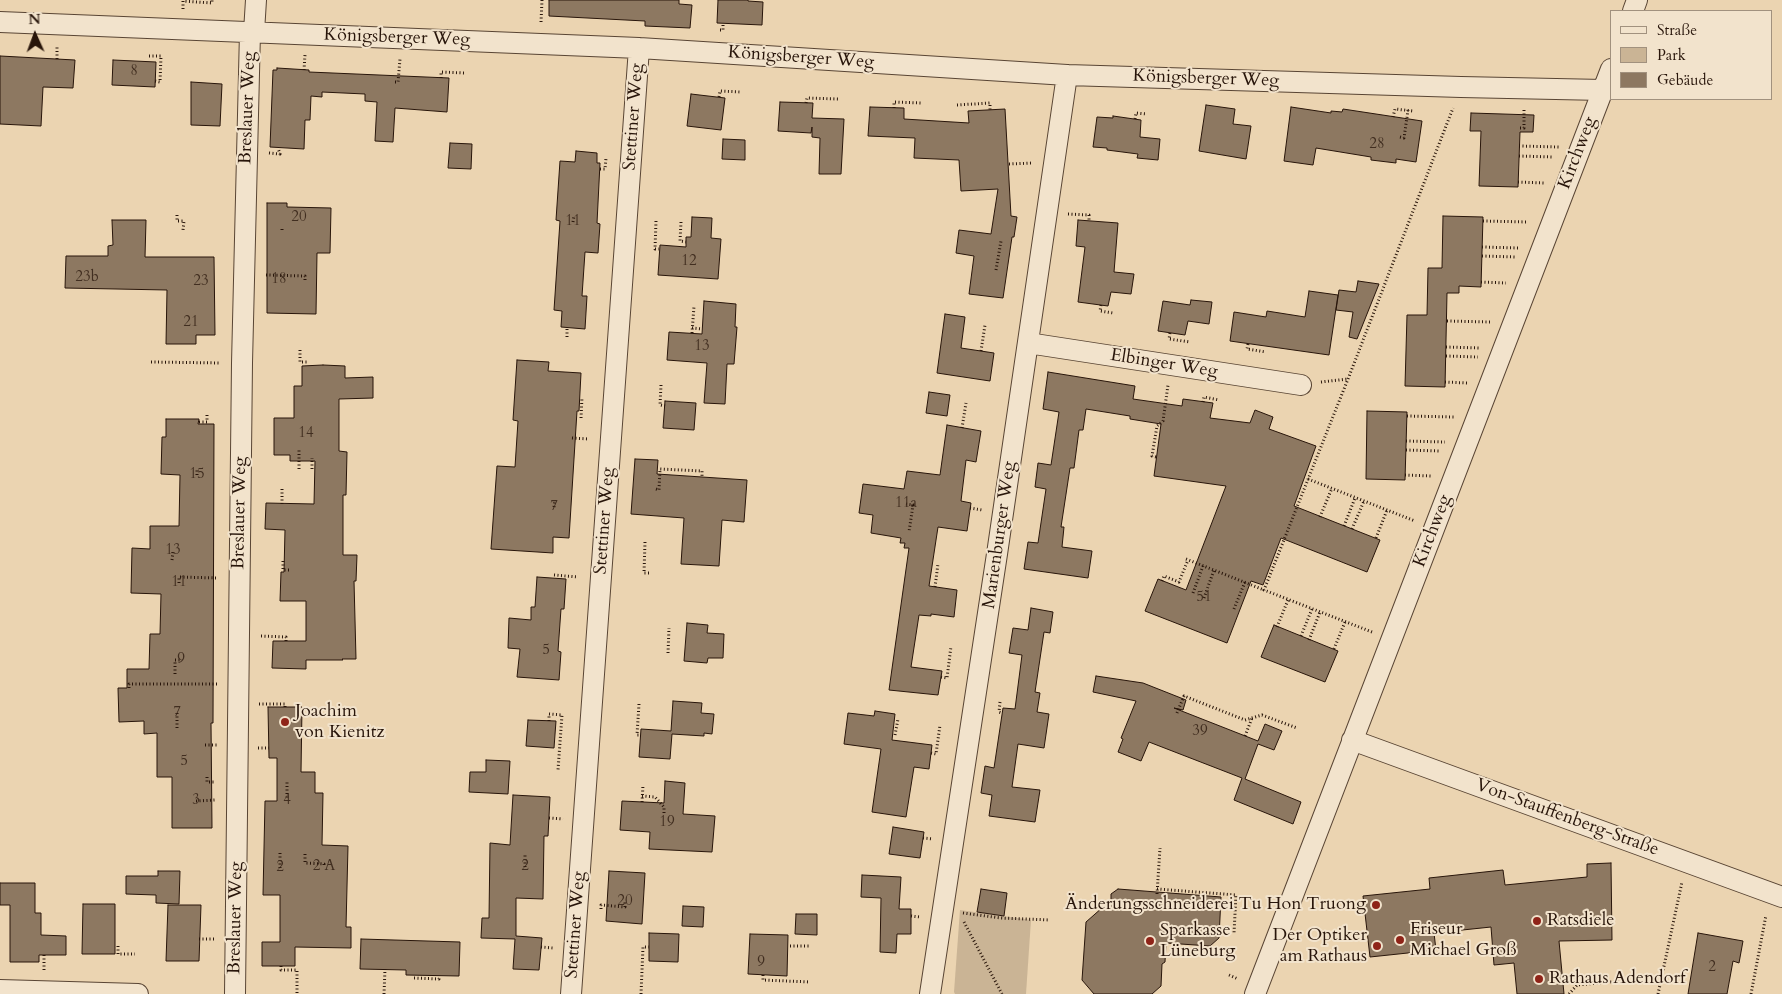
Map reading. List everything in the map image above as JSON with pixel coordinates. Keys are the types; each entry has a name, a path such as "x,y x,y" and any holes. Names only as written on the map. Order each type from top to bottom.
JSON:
{"street":[{"name":"Breslauer Weg","path":"235,994 242,364 252,32 256,0"},
{"name":"Königsberger Weg","path":"0,22 639,48 1067,75 1603,90"},
{"name":"Stettiner Weg","path":"571,994 639,48"},
{"name":"Kirchweg","path":"1255,994 1610,72"},
{"name":"Marienburger Weg","path":"930,994 1067,75"},
{"name":"Elbinger Weg","path":"1028,343 1301,385"},
{"name":"Von-Stauffenberg-Straße","path":"1352,740 1776,894"},
{"path":"0,990 138,994"}],"path":[{"path":"188,2 212,3 212,0"},
{"path":"149,56 161,56 160,82 155,82"},
{"path":"441,78 441,72 465,74"},
{"path":"1264,590 1461,87"},
{"path":"719,97 720,91 741,92"},
{"path":"806,103 806,98 838,99"},
{"path":"894,108 894,102 922,103"},
{"path":"956,105 990,103 990,110"},
{"path":"1393,117 1394,109 1414,112"},
{"path":"1400,137 1404,138 1408,110"},
{"path":"1135,119 1136,113 1147,114"},
{"path":"1519,146 1579,153"},
{"path":"1519,156 1579,153"},
{"path":"600,169 605,169 606,158"},
{"path":"177,215 177,221 184,221 183,230"},
{"path":"573,222 574,216"},
{"path":"656,221 655,249 659,249"},
{"path":"1483,221 1551,223"},
{"path":"681,222 680,241 686,242"},
{"path":"996,270 1000,241"},
{"path":"1482,247 1540,254"},
{"path":"1482,256 1540,254"},
{"path":"244,274 305,276 305,281"},
{"path":"279,275 279,280"},
{"path":"1101,305 1100,311 1113,313"},
{"path":"692,333 694,306"},
{"path":"1447,321 1513,322"},
{"path":"981,351 985,325"},
{"path":"567,328 567,337"},
{"path":"692,328 702,329"},
{"path":"1170,333 1170,339 1190,342"},
{"path":"1248,344 1247,349 1266,352"},
{"path":"1446,347 1501,353"},
{"path":"300,350 300,362 307,362"},
{"path":"1446,356 1501,353"},
{"path":"151,362 242,364"},
{"path":"1156,457 1152,456 1157,426 1163,422 1171,365"},
{"path":"661,385 660,406 665,406"},
{"path":"581,418 582,397"},
{"path":"1203,402 1204,397 1219,400"},
{"path":"962,428 966,403"},
{"path":"198,422 206,422 206,414"},
{"path":"1407,416 1476,418"},
{"path":"1406,441 1465,447"},
{"path":"1406,450 1465,447"},
{"path":"299,450 299,469"},
{"path":"312,458 312,469"},
{"path":"197,468 197,475"},
{"path":"656,489 659,490 660,468 702,471 702,477"},
{"path":"1308,479 1434,528"},
{"path":"282,487 282,504"},
{"path":"1320,517 1332,488"},
{"path":"1344,526 1355,498"},
{"path":"554,507 555,500"},
{"path":"1352,529 1364,501"},
{"path":"906,504 913,505 909,532"},
{"path":"1376,538 1387,510"},
{"path":"645,542 644,573 650,573"},
{"path":"172,551 172,560"},
{"path":"1162,581 1164,576 1179,582 1187,560 1391,640"},
{"path":"283,561 283,570 290,570"},
{"path":"935,587 938,564"},
{"path":"1193,593 1203,566"},
{"path":"1204,598 1214,570"},
{"path":"179,583 179,577 239,578"},
{"path":"1234,609 1245,582"},
{"path":"1277,627 1288,599"},
{"path":"1301,636 1312,609"},
{"path":"1309,640 1320,612"},
{"path":"1334,649 1345,622"},
{"path":"668,653 669,628"},
{"path":"239,636 286,637 286,641"},
{"path":"941,677 946,678 951,646"},
{"path":"175,674 175,660 181,660"},
{"path":"129,688 129,684 238,684"},
{"path":"1177,713 1184,696 1244,720 1262,715 1297,728"},
{"path":"1000,702 999,712 1002,712"},
{"path":"238,704 285,704 285,707"},
{"path":"639,704 637,734 640,735"},
{"path":"177,713 177,728"},
{"path":"549,721 549,714 562,715 558,770"},
{"path":"1245,736 1252,718"},
{"path":"895,735 898,719"},
{"path":"931,753 936,754 940,725"},
{"path":"287,780 287,801"},
{"path":"642,802 643,785"},
{"path":"642,796 655,797 664,807 664,813"},
{"path":"1157,894 1160,848"},
{"path":"280,853 280,868"},
{"path":"305,854 305,863 324,864 324,867"},
{"path":"525,854 525,867"},
{"path":"1658,994 1677,900 1687,862"},
{"path":"1157,890 1236,895 1234,933"},
{"path":"1751,994 1776,894"},
{"path":"601,914 601,905 625,907 625,902"},
{"path":"1002,994 959,912 1001,918 1050,920"},
{"path":"118,946 118,954 135,954"},
{"path":"790,946 811,946"},
{"path":"641,994 643,947 649,947"},
{"path":"281,966 281,970 297,970 296,994"},
{"path":"384,994 385,969"},
{"path":"763,975 763,980 810,982"},
{"path":"414,978 439,979 439,976"},
{"path":"1569,994 1577,985 1621,981"}],"green space":[{"path":"960,910 1031,920 1026,994 955,994"}],"building":[{"path":"549,0 679,0 679,4 692,5 690,28 645,26 645,21 549,16"},
{"path":"718,0 763,2 762,25 717,23"},
{"path":"0,56 75,60 73,88 43,87 41,126 0,124"},
{"path":"113,60 156,62 155,87 112,85"},
{"path":"277,68 309,70 309,72 449,78 447,112 395,108 393,142 375,141 377,102 365,101 365,94 322,92 322,97 311,96 310,120 305,120 304,149 270,147 273,70 277,70"},
{"path":"191,82 222,84 220,126 191,125"},
{"path":"691,94 725,98 721,130 687,126"},
{"path":"780,102 813,103 812,118 844,119 841,174 819,174 820,138 812,137 812,127 811,133 778,131"},
{"path":"1206,105 1235,109 1233,124 1251,126 1246,159 1199,151"},
{"path":"870,107 904,108 904,119 969,123 968,111 1005,109 1011,216 1017,217 1014,237 1012,237 1003,298 969,294 974,256 956,253 959,230 991,234 998,189 961,191 959,160 914,158 915,138 868,136"},
{"path":"1291,107 1331,113 1331,111 1342,112 1343,109 1422,121 1416,162 1396,159 1396,163 1371,160 1371,157 1316,148 1313,165 1284,161"},
{"path":"1471,113 1534,115 1533,132 1520,132 1518,187 1479,186 1481,131 1470,131"},
{"path":"1113,116 1141,120 1140,137 1160,139 1158,160 1137,158 1138,154 1093,147 1097,117 1113,118"},
{"path":"723,139 745,140 745,160 722,159"},
{"path":"450,143 472,144 471,169 448,168"},
{"path":"576,151 597,153 597,163 600,163 597,223 600,224 598,253 585,252 582,296 587,296 585,329 561,327 562,311 554,310 560,221 556,220 560,161 575,162"},
{"path":"267,203 287,203 287,207 331,208 330,253 317,253 316,314 267,313"},
{"path":"1443,216 1483,217 1481,287 1459,286 1459,293 1447,293 1445,387 1405,386 1407,315 1427,315 1428,268 1442,268"},
{"path":"692,217 712,218 711,238 721,239 718,279 658,275 660,245 686,247 686,237 691,237"},
{"path":"112,220 146,220 145,257 214,257 215,335 196,335 196,344 166,344 167,290 65,288 66,256 108,256 108,246 113,245"},
{"path":"1078,220 1118,223 1114,272 1134,274 1131,294 1111,292 1108,306 1078,302 1085,247 1076,246"},
{"path":"1358,281 1379,284 1357,339 1349,337 1353,312 1336,310 1339,290 1356,292"},
{"path":"1309,291 1338,295 1329,355 1230,341 1234,312 1266,317 1267,311 1305,317"},
{"path":"1191,300 1212,302 1209,324 1188,321 1185,335 1158,331 1163,301 1190,305"},
{"path":"704,301 736,304 735,327 737,327 734,364 727,364 725,404 704,403 707,363 667,360 669,332 702,334"},
{"path":"945,314 965,317 961,348 994,353 990,381 937,373"},
{"path":"517,360 549,362 548,371 581,373 569,538 553,537 553,553 491,549 497,466 515,467 518,421 513,420"},
{"path":"302,366 345,366 345,378 373,377 373,398 339,399 339,451 347,452 346,495 343,495 343,555 357,555 356,581 354,581 356,659 306,660 306,669 272,668 273,641 306,641 306,601 280,601 281,572 284,572 285,530 265,529 266,503 314,504 315,461 290,461 290,455 274,455 274,418 294,418 294,386 302,386"},
{"path":"1048,372 1135,386 1133,399 1182,406 1183,399 1213,403 1210,418 1250,423 1255,410 1273,417 1269,429 1316,446 1294,506 1380,540 1367,572 1281,538 1263,585 1251,581 1227,643 1145,611 1158,579 1186,590 1226,486 1154,476 1161,424 1130,419 1130,416 1086,409 1083,430 1079,430 1074,468 1070,468 1061,527 1064,527 1062,547 1092,551 1088,578 1024,569 1028,542 1038,543 1046,489 1035,487 1038,463 1051,465 1059,412 1043,409"},
{"path":"929,392 950,395 947,416 926,413"},
{"path":"665,401 696,403 694,430 663,428"},
{"path":"1367,411 1407,412 1405,480 1366,479"},
{"path":"166,419 199,419 198,424 214,424 213,723 211,723 212,828 172,828 172,777 157,777 157,733 144,734 144,721 119,722 118,688 127,688 127,669 149,669 150,634 160,634 161,594 131,593 132,548 150,549 150,526 179,526 180,475 161,474 162,437 166,437"},
{"path":"947,425 981,431 976,462 966,460 961,501 971,503 967,531 938,527 929,586 957,590 954,617 931,614 931,616 919,615 911,667 942,671 938,695 889,690 909,548 904,548 905,543 900,543 901,538 871,533 873,515 859,513 863,484 904,489 907,471 940,475"},
{"path":"635,459 658,460 657,474 747,480 744,522 722,520 719,566 681,564 684,518 631,514"},
{"path":"537,577 566,579 564,609 561,609 558,651 561,652 559,680 517,677 520,649 508,648 509,618 531,620 531,607 535,607"},
{"path":"1031,608 1053,612 1050,633 1044,632 1035,692 1040,693 1037,712 1049,714 1044,748 1018,744 1012,787 1040,790 1035,822 989,816 992,795 981,793 985,766 994,768 1003,708 1015,709 1022,655 1009,653 1013,628 1028,630"},
{"path":"687,623 708,625 707,633 724,634 723,658 708,658 707,663 684,661"},
{"path":"1274,625 1338,651 1325,682 1261,657"},
{"path":"1096,676 1143,683 1186,700 1183,710 1174,708 1258,741 1265,724 1282,731 1274,750 1258,744 1245,779 1301,802 1293,824 1234,800 1242,778 1149,742 1141,761 1118,752 1123,739 1121,738 1136,701 1093,692"},
{"path":"673,701 702,703 701,713 714,714 712,734 704,733 704,736 672,734 670,759 639,757 641,729 671,731"},
{"path":"268,707 302,707 301,772 315,772 315,793 323,793 322,845 348,846 346,927 351,927 351,948 295,947 295,966 262,966 262,942 280,942 280,895 263,895 265,801 277,801 277,758 269,758"},
{"path":"875,711 895,714 892,740 932,745 929,769 914,767 906,817 872,812 881,749 844,744 848,713 874,716"},
{"path":"528,720 556,721 554,748 526,746"},
{"path":"486,760 510,761 508,794 469,792 470,772 486,772"},
{"path":"665,781 685,783 683,814 715,816 712,852 649,849 650,832 620,830 622,801 664,803"},
{"path":"513,795 550,797 548,836 544,836 543,899 516,898 516,936 542,938 539,970 513,969 515,939 481,938 482,918 489,918 490,843 510,845"},
{"path":"893,827 924,832 920,858 889,854"},
{"path":"1611,863 1612,940 1559,941 1564,994 1517,994 1514,963 1494,965 1491,927 1434,933 1436,950 1370,957 1363,896 1430,889 1429,878 1503,870 1505,885 1587,877 1587,864"},
{"path":"158,871 180,871 179,904 156,903 156,895 126,894 126,876 158,876"},
{"path":"609,871 645,873 642,924 606,921"},
{"path":"862,875 901,877 899,909 911,909 911,934 897,934 896,953 880,952 881,898 861,897"},
{"path":"0,883 35,883 35,913 41,913 41,935 66,936 66,955 39,955 39,962 10,962 10,905 0,905"},
{"path":"981,889 1007,893 1004,916 977,912"},
{"name":"Sparkasse Lüneburg","path":"1118,889 1221,897 1219,938 1210,946 1166,943 1165,962 1162,964 1161,986 1152,994 1094,994 1082,980 1086,922 1111,900 1111,894"},
{"path":"83,904 115,904 115,954 82,954"},
{"path":"168,905 201,905 199,961 166,961"},
{"path":"683,906 704,907 703,927 682,926"},
{"path":"796,914 817,914 817,935 795,934"},
{"path":"649,933 679,934 678,962 649,961"},
{"path":"1698,933 1743,941 1739,963 1733,961 1727,994 1688,994"},
{"path":"750,934 788,935 787,976 748,974"},
{"path":"361,939 460,942 459,976 406,975 406,970 360,969"}],"place":[{"name":"Joachim von Kienitz","path":"285,722"},
{"name":"Änderungsschneiderei Tu Hon Truong","path":"1376,905"},
{"name":"Ratsdiele","path":"1537,921"},
{"name":"Friseur Michael Groß","path":"1400,940"},
{"name":"Sparkasse Lüneburg","path":"1150,941"},
{"name":"Der Optiker am Rathaus","path":"1377,946"},
{"name":"Rathaus Adendorf","path":"1539,979"}]}
